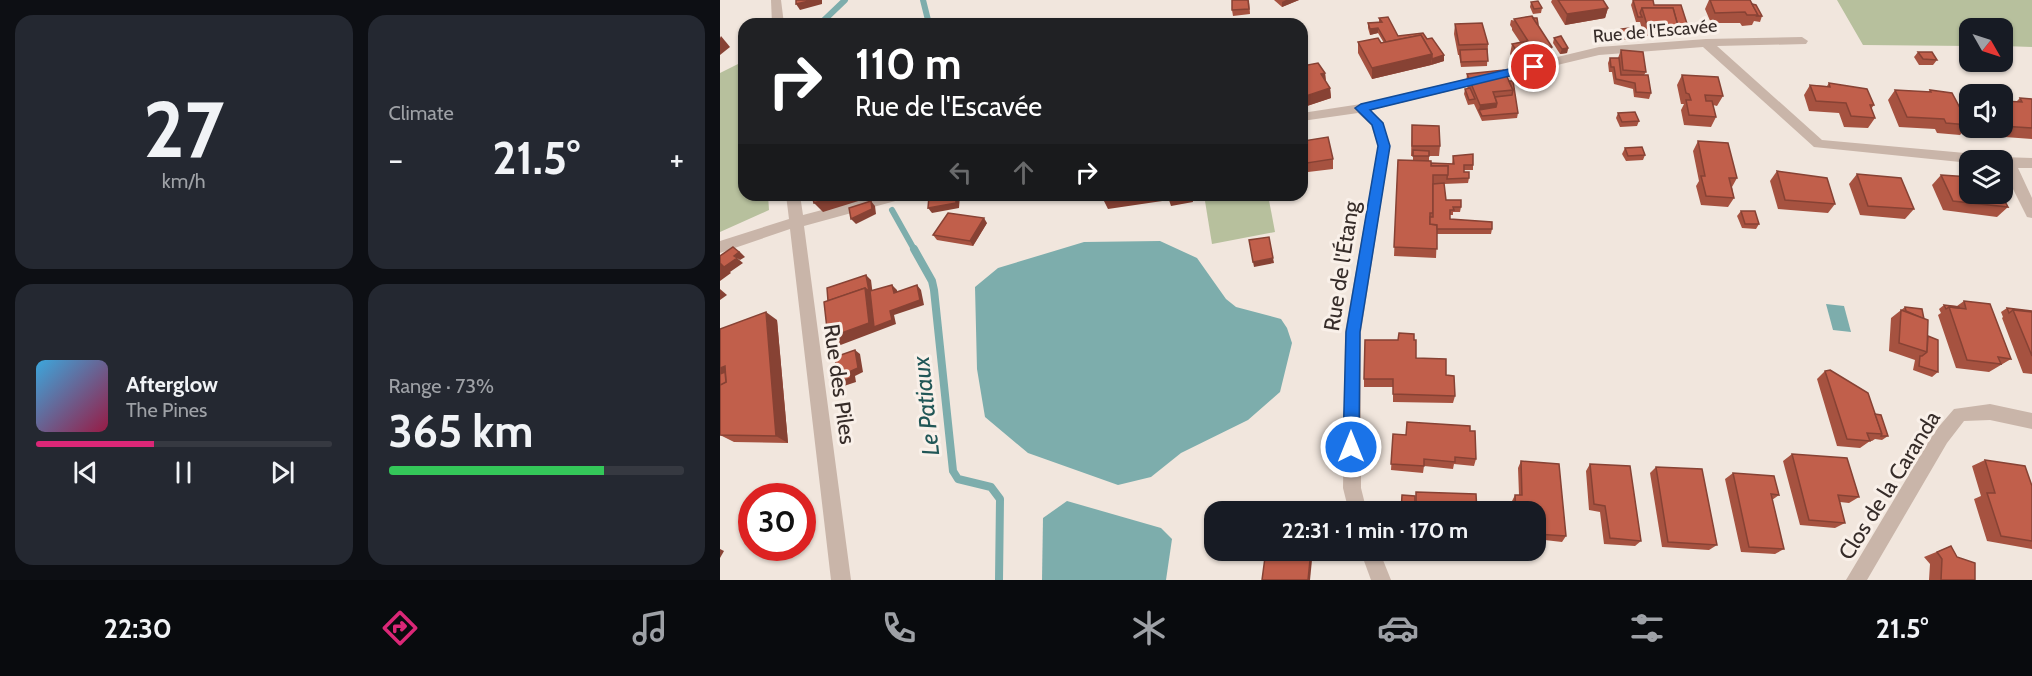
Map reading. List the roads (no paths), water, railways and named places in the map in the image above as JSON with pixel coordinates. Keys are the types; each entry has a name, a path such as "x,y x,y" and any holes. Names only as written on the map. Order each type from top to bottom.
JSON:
{"street":[{"path":"776,0 778,18"},
{"name":"Rue de l'Escavée","path":"1308,116 1361,108 1599,51 1802,41"},
{"path":"1706,44 1819,144 1959,157"},
{"name":"Rue de l'Étang","path":"1356,501 1352,478 1353,332 1384,146 1377,123 1361,108"},
{"path":"2013,162 2032,163"},
{"path":"2013,176 2032,213"},
{"name":"Rue des Piles","path":"793,201 830,474 841,580"},
{"path":"720,247 779,227 877,201"},
{"name":"Clos de la Caranda","path":"1857,580 1941,437 1960,414 1990,412 2032,421"},
{"path":"1373,561 1381,580"}],"water":[{"path":"1160,241 1197,258 1226,299 1236,307 1281,319 1292,343 1280,392 1248,420 1181,453 1151,477 1118,485 1028,453 985,417 977,369 975,287 998,268 1084,242"},
{"path":"1826,304 1844,306 1851,332 1833,330"},
{"path":"1067,501 1161,528 1172,539 1166,580 1042,580 1043,518"}],"waterway":[{"path":"826,18 845,0"},
{"name":"Le Patiaux","path":"923,0 928,18"},
{"name":"Le Patiaux","path":"892,210 915,251"},
{"name":"Le Patiaux","path":"914,249 932,281 934,290 953,471 958,479 991,487 1000,499 999,580"}]}
